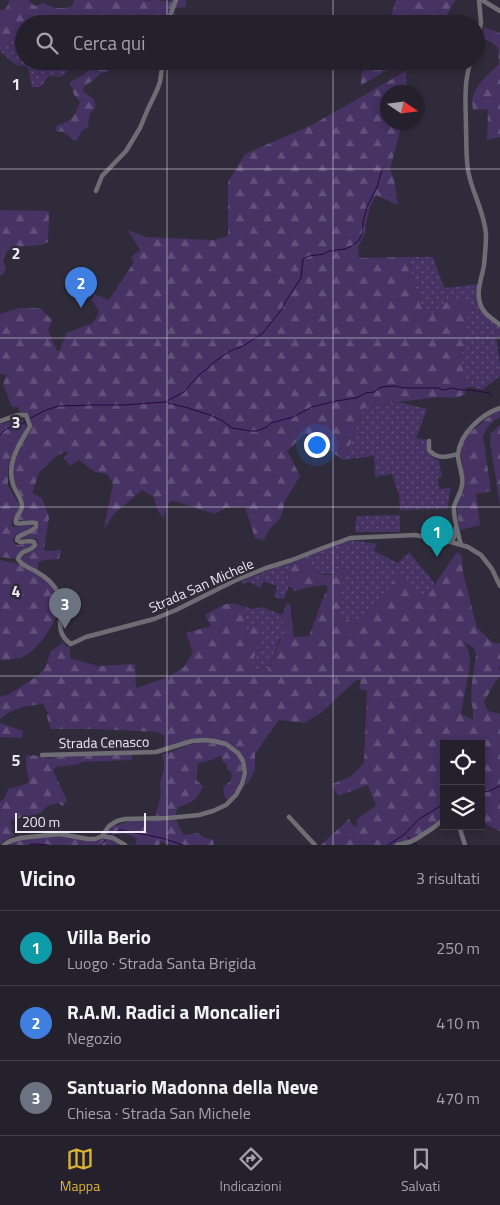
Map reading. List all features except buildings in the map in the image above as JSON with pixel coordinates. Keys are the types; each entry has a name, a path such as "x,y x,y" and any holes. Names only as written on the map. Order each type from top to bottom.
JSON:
{"street":[{"path":"170,15 176,0"},
{"path":"481,0 500,12"},
{"path":"481,0 481,15"},
{"path":"96,191 102,176 126,152 140,128 160,82 162,70"},
{"path":"468,70 465,106 466,164 484,220 486,235 485,260 479,289 479,299 480,306 500,326"},
{"path":"461,545 454,512 456,501 461,492 463,478 458,454 460,443 466,433 484,417 500,408"},
{"name":"Strada San Michele","path":"0,421 26,415 30,424 11,463 10,471 22,507 20,513 16,516 16,523 36,523 36,527 32,531 22,534 17,540 20,542 34,542 35,546 22,552 18,559 23,566 37,572 56,587 61,601 60,625 63,636 69,643 154,619 185,606 234,581 350,538 415,535 451,542"},
{"path":"429,441 429,450 434,456 442,457 458,454"},
{"path":"456,522 454,538 451,542 468,547 481,555 492,569 500,586"},
{"name":"Strada Cenasco","path":"42,754 156,752 192,741 204,740 226,744 238,753 243,761 245,773 242,784 226,806 213,812 186,816 125,819 109,826 102,836"},
{"path":"289,817 315,845"},
{"path":"397,845 416,839 440,822"},
{"path":"459,830 465,845"},
{"path":"4,845 20,838 60,834 88,839 102,836 113,838 125,845"}],"green space":[{"path":"9,0 28,0 35,6 43,3 55,8 65,8 72,6 74,0 155,0 169,2 171,0 186,0 186,7 175,8 176,15 15,15 15,38 4,40 6,47 0,51 0,10 7,7"},
{"path":"396,0 456,0 448,15 391,15"},
{"path":"485,27 500,33 500,137 487,140 488,109 473,110 472,102 478,86 499,64 498,48 485,39"},
{"path":"8,37 15,37 15,64 0,51 4,50 4,40"},
{"path":"29,70 69,70 62,77 48,76 41,87 32,87"},
{"path":"114,70 101,73 83,88 84,92 94,100 95,107 89,115 88,127 82,131 77,140 73,140 64,132 56,131 56,126 72,118 76,112 80,102 73,93 70,82 88,71"},
{"path":"363,70 388,70 361,85"},
{"path":"406,71 407,85 382,85"},
{"path":"380,86 380,130 400,130 390,169 394,178 398,205 376,195 370,207 364,235 358,247 359,258 408,257 421,307 431,315 451,298 469,301 466,335 461,358 466,387 465,394 457,398 440,397 364,408 343,460 306,433 287,451 300,476 285,501 281,517 269,530 264,540 255,538 245,507 225,508 215,514 170,501 163,518 157,509 154,497 142,490 115,513 104,529 113,484 107,474 95,472 79,460 70,466 64,458 68,453 67,451 56,456 39,473 32,493 42,498 49,517 44,550 61,550 59,559 38,562 38,570 25,564 21,557 35,549 38,544 37,539 20,538 39,526 36,521 17,520 24,507 12,471 13,463 29,430 26,418 20,416 18,407 12,407 3,384 7,375 0,374 0,314 19,308 40,308 52,320 48,330 57,351 61,349 66,333 93,323 99,312 92,300 94,294 109,300 134,262 131,257 140,250 128,231 146,237 214,240 228,236 228,182 245,154 312,125"},
{"path":"0,210 49,211 48,242 41,245 17,247 6,252 3,259 6,270 0,276"},
{"path":"408,257 433,257 443,285 446,288 478,284 477,300 480,310 500,328 500,337 496,337 500,376 482,390 466,387 461,358 466,335 451,298 431,315 421,307"},
{"path":"398,402 427,409 416,438 428,440 429,453 439,461 442,477 438,478 439,489 451,488 447,509 400,510 399,495 392,474 375,477 374,456 343,460 364,408"},
{"path":"500,410 500,417 490,425 483,436 491,491 476,494 480,525 460,530 457,509 464,488 461,453 463,441 470,432"},
{"path":"19,419 24,422 26,429 10,459 8,471 8,486 20,506 12,520 12,527 32,525 33,527 12,539 17,545 32,543 33,545 20,552 16,559 0,557 0,424"},
{"path":"500,425 500,505 490,442 491,433"},
{"path":"400,515 400,532 355,532 356,519 359,516"},
{"path":"352,540 377,544 374,551 398,563 409,552 435,584 423,596 399,575 359,625 340,616 340,593 345,573 320,573 309,568 300,559 320,550"},
{"path":"457,552 462,556 463,572 477,628 491,641 497,644 500,643 500,677 495,682 484,702 488,711 500,714 500,831 485,824 485,740 440,740 440,820 418,837 394,845 321,845 349,819 354,827 358,824 356,820 376,806 368,785 338,796 332,784 350,777 364,763 367,691 359,689 361,680 356,680 321,713 304,723 279,720 255,754 255,770 244,787 248,773 244,760 227,743 203,738 164,749 164,735 157,732 51,729 47,717 48,713 43,704 14,710 0,720 0,696 8,695 39,675 45,668 51,651 64,642 66,647 70,645 70,658 98,666 135,664 136,688 168,677 184,667 193,652 186,633 211,626 205,615 218,607 232,603 242,606 245,625 249,632 256,624 262,626 261,637 251,667 267,673 281,638 285,637 282,615 287,603 291,606 294,637 309,636 328,590 326,585 295,591 289,586 288,576 291,568 294,566 292,563 300,559 311,569 325,575 334,575 342,571 345,573 340,593 340,616 359,625 399,574 423,595 435,584","holes":["464,642 474,648 476,655 471,700 473,720 461,714 470,664 469,652"]},
{"path":"0,560 19,564 46,580 53,587 59,602 54,621 41,641 25,656 11,660 0,660"},
{"path":"292,563 294,566 288,576 289,586 284,599 274,597 277,586 263,581 260,588 250,582 243,584 242,581 268,570"},
{"path":"242,606 253,609 262,607 282,615 285,638 280,638 267,673 251,667 261,637 249,632 245,625"},
{"path":"0,723 23,731 22,738 0,737"},
{"path":"204,741 218,743 228,748 241,761 241,780 236,791 228,802 224,795 223,787 230,781 232,775 221,756 210,761 198,763 197,781 203,786 199,795 190,802 178,807 175,816 155,817 161,795 160,783 164,768 162,754"},
{"path":"133,754 131,760 81,762 79,764 56,767 53,771 67,800 63,806 57,803 46,807 41,813 11,820 12,832 15,835 0,845 0,802 5,798 8,789 29,782 26,755 52,759 53,756"},
{"path":"176,819 184,835 198,833 205,838 213,840 214,845 170,845 161,841 159,845 135,845 137,839 129,835 116,834 113,835 111,840 121,845 6,845 29,838 41,837 102,838 112,827 130,821"}],"waterway":[{"path":"165,402 184,392 197,377 217,360 262,334 282,309 301,278 303,259 329,251 345,249 359,240 363,232 363,222 367,207 384,168"},
{"path":"185,407 210,415 232,428 257,431 271,423 293,417 312,407 356,398 366,393 374,392 381,387 437,388 445,390 451,388 489,393 492,396"},
{"path":"29,419 59,406 165,402 184,407"},
{"path":"0,435 6,429 26,422"},
{"path":"485,792 500,786"},
{"path":"388,845 405,834 419,819 440,806"},
{"path":"109,835 121,830 162,838 183,845"},
{"path":"100,845 106,840"},
{"path":"29,845 49,845"}],"place":[{"name":"R.A.M. Radici a Moncalieri","path":"81,308"},
{"name":"Villa Berio","path":"437,557"},
{"name":"Santuario Madonna della Neve","path":"65,629"}]}
